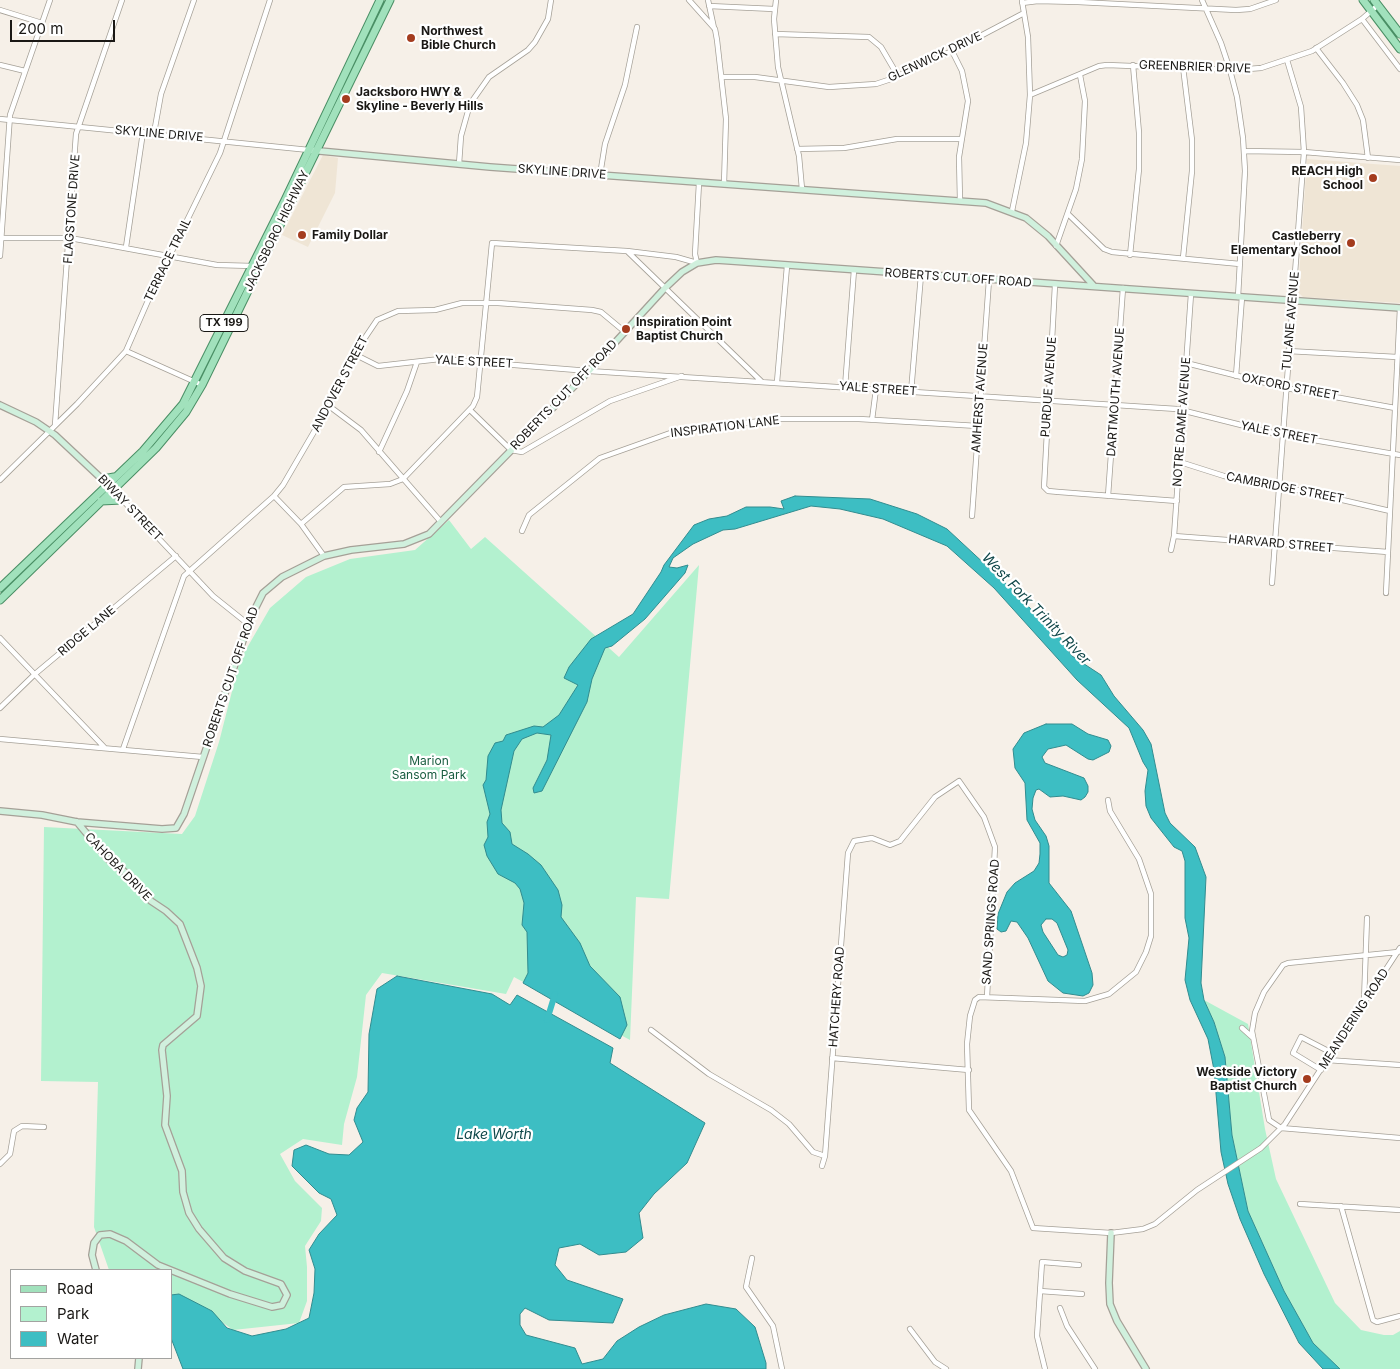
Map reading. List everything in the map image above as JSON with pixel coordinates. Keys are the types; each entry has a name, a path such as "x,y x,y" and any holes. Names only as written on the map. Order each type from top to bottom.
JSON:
{"main road":[{"name":"JACKSBORO HIGHWAY","path":"119,478 173,418 192,380 260,266 313,150 352,58 380,0"},
{"name":"JACKSBORO HIGHWAY","path":"0,600 108,484 119,478 156,448 179,422 202,385 252,266 360,63 390,0"},
{"path":"1363,0 1399,47"},
{"path":"1376,3 1400,34"},
{"path":"352,58 360,63"},
{"path":"100,501 122,500 119,492 119,478 108,484"},
{"name":"JACKSBORO HIGHWAY","path":"0,588 100,501 108,484"}],"street":[{"path":"0,256 9,120 50,0"},
{"name":"FLAGSTONE DRIVE","path":"55,426 78,126 122,0"},
{"path":"154,133 161,94 194,0"},
{"name":"TERRACE TRAIL","path":"0,480 55,426 126,351 225,140 270,0"},
{"path":"459,164 464,121 474,97 489,77 528,50 543,30 551,0"},
{"path":"689,0 715,29"},
{"path":"708,0 715,29 726,120 724,184"},
{"path":"776,0 774,9 775,34 781,80 797,149 802,189"},
{"path":"1202,0 1230,70 1237,97 1244,151 1236,376"},
{"path":"1012,211 1026,144 1030,95 1028,37 1022,2 1141,2 1207,9 1250,9 1276,0"},
{"name":"GREENBRIER DRIVE","path":"1030,95 1099,66 1133,65 1230,70 1260,68 1287,60 1316,48 1372,12 1376,3"},
{"path":"709,6 774,9"},
{"path":"0,10 42,23"},
{"name":"GLENWICK DRIVE","path":"722,77 756,77 828,87 876,84 952,51 1024,13"},
{"path":"1362,19 1400,70"},
{"path":"600,175 605,144 625,85 637,27"},
{"path":"775,34 870,37 881,47 898,76"},
{"path":"1316,48 1343,82 1358,105 1363,120 1368,158"},
{"path":"952,51 962,71 968,101 960,157 960,201"},
{"name":"TULANE AVENUE","path":"1272,584 1304,152 1301,107 1287,60"},
{"path":"0,64 25,71"},
{"path":"1130,254 1138,169 1139,133 1133,65"},
{"path":"1182,67 1192,140 1192,171 1183,258"},
{"path":"1056,246 1068,214 1082,159 1085,101 1080,75"},
{"name":"SKYLINE DRIVE","path":"0,119 459,164 996,205 1012,211 1039,228 1094,286"},
{"path":"126,247 143,132"},
{"path":"797,149 844,148 897,139 962,139"},
{"path":"1244,151 1304,152 1400,160"},
{"path":"301,524 344,487 390,484 403,479 469,411 477,397 492,243 627,251 676,257 697,263 695,254 699,182"},
{"path":"1068,214 1104,249 1130,254 1240,264"},
{"path":"1,238 70,238 218,265 260,266"},
{"path":"627,251 761,381"},
{"name":"ROBERTS CUT OFF ROAD","path":"0,811 42,815 77,822 162,829 176,828 184,814 248,624 260,596 269,586 282,576 324,556 350,550 410,542 429,534 589,371 665,288 682,272 697,263 716,260 1400,308"},
{"path":"777,382 787,266"},
{"path":"845,387 854,270"},
{"path":"911,392 922,275"},
{"name":"AMHERST AVENUE","path":"972,516 989,280"},
{"name":"PURDUE AVENUE","path":"1056,285 1043,484 1046,489 1108,496"},
{"name":"DARTMOUTH AVENUE","path":"1108,496 1123,288"},
{"name":"NOTRE DAME AVENUE","path":"1171,550 1177,501 1191,294"},
{"name":"ANDOVER STREET","path":"189,570 274,496 294,468 329,406 354,354 372,324 390,313 407,310 435,310 462,303 486,302 592,310 601,312 625,332"},
{"path":"1386,593 1400,308"},
{"path":"126,351 202,385"},
{"path":"1288,351 1397,357"},
{"name":"YALE STREET","path":"354,354 378,366 440,359 480,361 589,371 1183,410 1282,434 1400,455"},
{"path":"379,452 403,400 417,362"},
{"name":"OXFORD STREET","path":"1186,363 1286,388 1395,408"},
{"path":"469,411 511,450 522,452 610,401 684,376"},
{"path":"872,420 876,389"},
{"name":"BIWAY STREET","path":"0,405 50,431 108,484 227,608 248,624"},
{"path":"329,406 352,422 441,522"},
{"name":"INSPIRATION LANE","path":"522,531 526,518 600,458 673,432 776,419 872,420 978,426"},
{"name":"CAMBRIDGE STREET","path":"1180,462 1224,476 1279,486 1390,511"},
{"path":"274,496 301,524 324,556"},
{"path":"1108,496 1177,501"},
{"name":"HARVARD STREET","path":"1174,536 1388,552"},
{"name":"RIDGE LANE","path":"0,708 35,674 176,556"},
{"path":"123,749 184,576 189,570"},
{"path":"0,638 105,748"},
{"path":"0,739 203,757"},
{"name":"SAND SPRINGS ROAD","path":"854,841 872,838 890,845 900,841 935,797 959,781 984,817 995,847 987,998"},
{"name":"SAND SPRINGS ROAD","path":"1033,1228 1011,1171 969,1110 967,1044 970,1016 975,1000 979,997 1086,1001 1108,994 1136,972 1146,952 1151,936 1151,894 1139,859 1110,812 1108,800"},
{"name":"CAHOBA DRIVE","path":"77,822 108,859 131,877 151,901 180,924 198,968 201,986 197,1016 163,1046 162,1050 166,1077 165,1125 182,1170 183,1192 189,1213 199,1229 224,1258 245,1271 281,1284 287,1295 282,1305 272,1307 230,1294 172,1271"},
{"name":"HATCHERY ROAD","path":"822,1166 825,1156 845,898 845,872 848,853 854,841"},
{"path":"1364,1002 1367,918"},
{"path":"1399,950 1283,965 1264,992 1255,1013 1252,1037 1269,1120 1281,1128 1400,1138"},
{"name":"MEANDERING ROAD","path":"1033,1228 1111,1234 1133,1232 1155,1224 1211,1180 1261,1148 1281,1128 1399,950"},
{"path":"1242,1028 1252,1037"},
{"path":"651,1030 709,1074 771,1110 789,1124 814,1152 825,1156"},
{"path":"1321,1070 1293,1053 1301,1037 1332,1053"},
{"path":"832,1058 969,1070"},
{"path":"1327,1060 1400,1065"},
{"path":"0,1164 10,1154 14,1131 22,1126 44,1127"},
{"path":"1300,1204 1400,1210"},
{"path":"1341,1206 1373,1320 1378,1322 1400,1316"},
{"name":"CAHOBA DRIVE","path":"96,1269 92,1255 94,1243 100,1235 110,1234 126,1241 158,1265 168,1269"},
{"path":"1111,1234 1110,1304 1117,1321 1146,1369"},
{"path":"752,1258 746,1287 773,1326 782,1369"},
{"path":"1045,1369 1037,1336 1042,1262 1079,1265"},
{"path":"1040,1291 1082,1294"},
{"path":"1060,1308 1067,1326 1095,1369"},
{"path":"910,1329 935,1362 946,1369"}],"shaded area":[{"path":"323,155 338,158 335,193 308,247 282,235"},
{"name":"Castleberry Elementary School","path":"1307,159 1400,166 1400,303 1303,297 1298,292"}],"green space":[{"name":"Marion Sansom Park","path":"449,520 471,549 485,537 619,657 699,565 669,899 636,897 630,1040 514,977 506,994 382,973 366,995 357,1077 344,1124 342,1145 303,1139 280,1154 295,1181 322,1208 321,1221 305,1246 307,1301 299,1323 233,1330 196,1303 172,1295 172,1269 109,1269 94,1227 98,1082 41,1081 44,827 182,834 195,816 219,742 240,660 270,608 306,577 350,559 415,550"},
{"path":"1204,1000 1248,1024 1265,1129 1276,1179 1335,1303 1361,1330 1384,1335 1393,1335 1400,1331 1400,1369 1340,1369 1313,1343 1284,1291 1248,1211 1232,1135 1225,1057 1214,1022"}],"water":[{"path":"795,496 870,499 917,514 947,529 1016,593 1040,619 1056,631 1072,656 1101,675 1114,696 1143,730 1151,744 1165,813 1170,823 1195,847 1206,877 1201,983 1204,1000 1214,1022 1225,1057 1232,1135 1248,1211 1284,1291 1313,1343 1340,1369 1323,1369 1299,1343 1264,1274 1240,1219 1228,1184 1221,1152 1214,1070 1208,1039 1190,1000 1185,980 1189,938 1185,918 1185,861 1182,851 1174,847 1151,818 1146,806 1145,791 1148,770 1129,728 1077,680 994,588 947,546 883,519 840,509 811,506 735,529 723,530 693,544 673,558 669,567 677,568 688,565 685,573 645,619 612,646 605,648 592,679 587,702 542,791 534,793 533,788 547,760 551,735 537,733 522,739 514,751 501,810 502,823 510,832 512,844 541,865 558,890 562,905 561,917 580,943 590,966 620,997 627,1025 620,1039 523,983 528,973 527,932 522,925 524,903 520,889 515,883 498,874 487,856 484,845 488,837 487,822 490,814 483,785 486,780 488,756 495,743 503,741 506,735 534,726 543,727 559,715 578,685 564,678 569,667 591,639 633,614 664,565 694,525 709,519 727,516 746,507 784,509 781,501"},
{"path":"1046,724 1072,724 1088,734 1108,740 1111,746 1109,752 1093,760 1088,759 1066,745 1048,749 1042,757 1045,763 1084,778 1088,786 1088,792 1081,800 1063,796 1050,797 1039,789 1036,790 1033,798 1032,809 1035,820 1046,836 1049,846 1049,883 1071,911 1092,973 1093,985 1089,993 1083,996 1063,993 1048,981 1028,938 1017,922 1011,921 1006,931 1001,932 997,929 998,914 1007,892 1015,883 1034,871 1039,863 1040,843 1027,820 1025,783 1015,768 1013,749 1024,733","holes":["1046,919 1052,919 1057,923 1068,950 1067,955 1063,957 1058,955 1043,932 1041,925"]},
{"name":"Lake Worth","path":"397,976 492,994 510,1005 517,995 613,1048 610,1063 705,1123 687,1163 654,1194 639,1213 643,1238 626,1252 599,1255 580,1244 559,1248 555,1265 567,1280 623,1299 613,1323 549,1320 525,1308 520,1314 520,1325 526,1335 575,1348 582,1364 603,1359 617,1341 639,1327 664,1315 706,1304 736,1309 755,1327 766,1363 766,1369 183,1369 172,1341 172,1295 179,1294 212,1311 227,1328 252,1336 286,1329 309,1318 314,1293 315,1269 309,1250 319,1234 337,1215 331,1199 319,1193 292,1166 294,1150 306,1145 329,1154 349,1155 363,1142 354,1120 357,1108 368,1092 369,1034 377,989"}],"waterway":[{"name":"West Fork Trinity River","path":"547,1020 555,994"}],"place":[{"name":"Northwest Bible Church","path":"411,38"},
{"name":"Jacksboro HWY & Skyline - Beverly Hills","path":"346,99"},
{"name":"REACH High School","path":"1373,178"},
{"name":"Family Dollar","path":"302,235"},
{"name":"Castleberry Elementary School","path":"1351,243"},
{"name":"Inspiration Point Baptist Church","path":"626,329"},
{"name":"Westside Victory Baptist Church","path":"1307,1079"}]}
